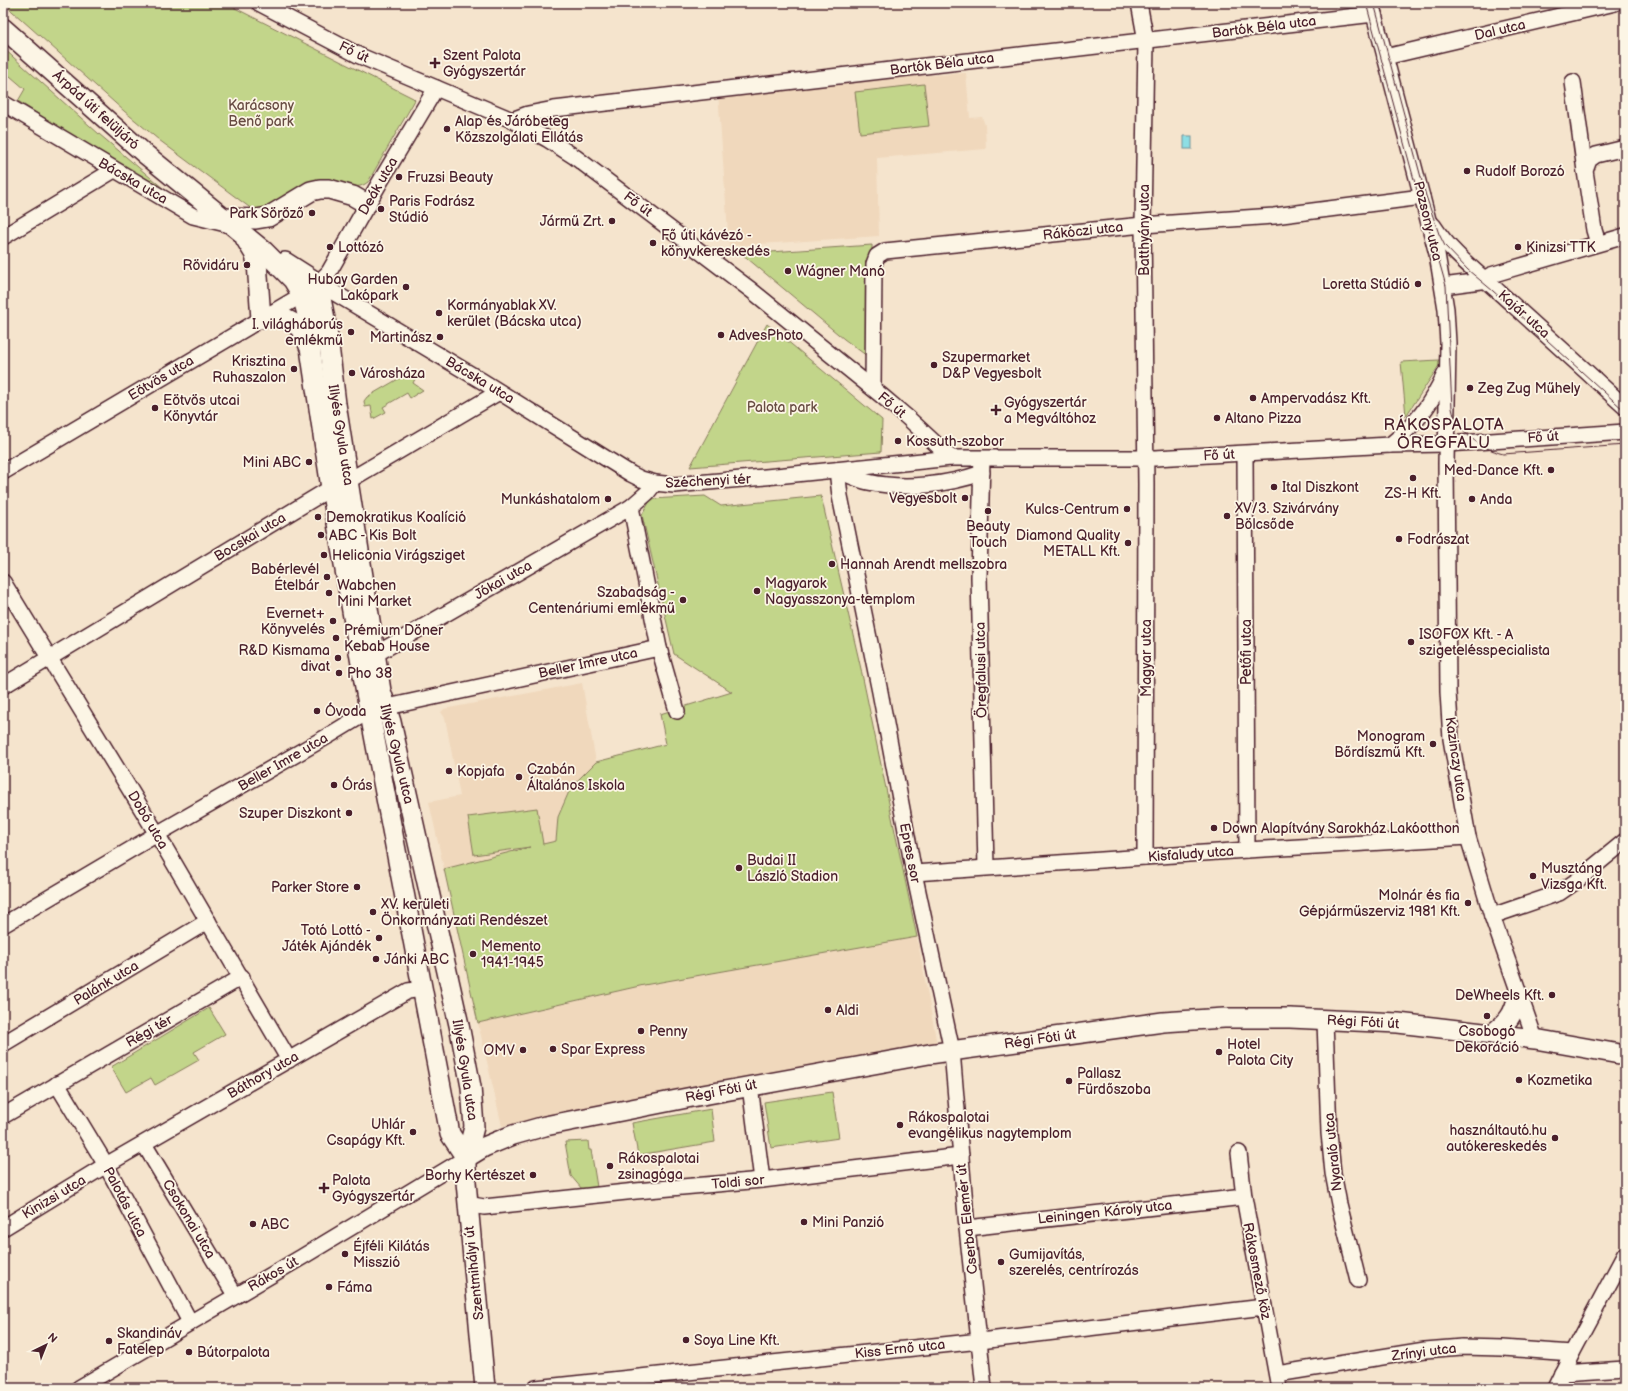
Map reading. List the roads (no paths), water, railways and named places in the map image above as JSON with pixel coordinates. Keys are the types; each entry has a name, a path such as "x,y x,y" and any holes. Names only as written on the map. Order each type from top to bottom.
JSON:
{"main road":[{"name":"Árpád úti felüljáró","path":"3,28 145,154 233,225"},
{"path":"311,355 305,335 301,329 281,317 264,317 257,262 254,253 233,225 268,217 311,191 320,189 329,189 353,196 367,204"},
{"name":"Bácska utca","path":"233,225 264,251 293,280 302,295"},
{"name":"Bácska utca","path":"264,251 318,283"},
{"name":"Illyés Gyula utca","path":"318,283 327,329 348,481 376,654 381,691 377,708 392,730 459,1025 471,1087 474,1127 466,1158"},
{"name":"Illyés Gyula utca","path":"302,295 307,314 311,355 331,488 377,708 422,989 450,1134 466,1158"},
{"path":"1492,1034 1505,1024 1512,1015 1518,995"},
{"name":"Régi Fóti út","path":"466,1158 484,1147 513,1135 545,1126 750,1086 952,1050 1163,1022 1224,1018 1290,1018 1325,1021 1398,1023 1535,1039 1625,1056"},
{"path":"429,1022 459,1025"},
{"name":"Szentmihályi út","path":"466,1158 467,1204 485,1388"}],"street":[{"name":"Fő út","path":"260,3 360,56 512,120 547,138 576,157 724,269 873,388 951,458 982,466 1245,454 1390,445 1625,437"},
{"name":"Batthyány utca","path":"1139,3 1146,41 1143,225 1146,458"},
{"name":"Dal utca","path":"1385,57 1615,3"},
{"name":"Bartók Béla utca","path":"512,120 528,114 554,109 1146,41 1372,9"},
{"name":"Pozsony utca","path":"1372,9 1428,217 1443,286 1448,343 1447,444"},
{"path":"1573,82 1594,230 1598,243"},
{"name":"Deák utca","path":"318,283 329,272 367,204 436,88"},
{"name":"Bácska utca","path":"3,103 193,216 233,225"},
{"path":"1585,171 1589,160 1596,155 1625,148"},
{"path":"3,237 114,170"},
{"name":"Rákóczi utca","path":"873,388 874,264 877,256 885,251 1143,225 1274,216 1422,197"},
{"name":"Kajár utca","path":"1428,217 1439,234 1460,258 1625,407"},
{"path":"1443,286 1480,281 1491,275 1625,236"},
{"name":"Bácska utca","path":"318,283 499,392 631,474 654,483"},
{"name":"Eötvös utca","path":"3,472 302,295 318,283"},
{"path":"1390,445 1411,427 1425,411 1436,395 1448,370"},
{"name":"Bocskai utca","path":"3,686 331,488 348,481 499,392"},
{"name":"Kazinczy utca","path":"1447,444 1448,692 1450,739 1468,837 1518,995 1535,1039"},
{"name":"Petőfi utca","path":"1245,454 1247,850"},
{"name":"Széchenyi tér","path":"631,507 648,493 654,483 680,484 951,458"},
{"name":"Magyar utca","path":"1145,857 1146,458"},
{"name":"Széchenyi tér","path":"836,470 867,482 891,485 935,483 962,479 982,466"},
{"name":"Öregfalusi utca","path":"982,466 979,577 986,867"},
{"name":"Epres sor","path":"836,470 914,872 952,1050"},
{"path":"631,507 659,648 677,711"},
{"name":"Jókai utca","path":"376,654 631,507"},
{"name":"Dobó utca","path":"3,582 156,834 289,1060"},
{"name":"Beller Imre utca","path":"3,925 156,834 377,708 659,648"},
{"name":"Kisfaludy utca","path":"914,872 1468,837"},
{"path":"1492,916 1559,893 1575,882 1625,841"},
{"name":"Palánk utca","path":"3,1044 208,921"},
{"name":"Régi tér","path":"3,1116 242,978"},
{"name":"Báthory utca","path":"106,1165 408,992 422,989"},
{"name":"Nyaraló utca","path":"1325,1021 1329,1133 1333,1173 1339,1204 1358,1280"},
{"name":"Cserba Elemér út","path":"952,1050 967,1228 984,1388"},
{"name":"Palotás utca","path":"57,1084 106,1165 190,1322"},
{"path":"750,1086 762,1180"},
{"name":"Csokonai utca","path":"144,1144 235,1295"},
{"name":"Rákosmező köz","path":"1238,1153 1244,1197 1278,1381"},
{"name":"Toldi sor","path":"467,1204 484,1207 636,1191 762,1180 961,1156"},
{"name":"Rákos út","path":"79,1388 302,1257 466,1158"},
{"name":"Kinizsi utca","path":"3,1228 106,1165"},
{"name":"Leiningen Károly utca","path":"967,1228 1244,1197"},
{"path":"1555,1388 1625,1254"},
{"name":"Kiss Ernő utca","path":"536,1388 980,1341 1264,1307"},
{"name":"Zrínyi utca","path":"1278,1381 1425,1350 1462,1347 1503,1348 1572,1353"},
{"path":"1562,1373 1625,1369"}],"water":[{"path":"1184,136 1192,136 1192,149 1184,149"}],"tram line":[{"path":"1366,3 1419,198 1446,286 1452,408 1454,417 1464,432 1471,438 1486,448 1503,454 1625,445"},
{"path":"1374,3 1426,196 1439,234 1445,246 1468,270 1625,411"}],"place":[{"name":"Szent Palota Gyógyszertár","path":"435,63"},
{"name":"Alap és Járóbeteg Közszolgálati Ellátás","path":"447,129"},
{"name":"Rudolf Borozó","path":"1467,171"},
{"name":"Fruzsi Beauty","path":"399,177"},
{"name":"Paris Fodrász Stúdió","path":"381,209"},
{"name":"Park Söröző","path":"312,213"},
{"name":"Jármű Zrt.","path":"612,221"},
{"name":"Fő úti kávézó - könyvkereskedés","path":"653,243"},
{"name":"Lottózó","path":"330,247"},
{"name":"Kinizsi TTK","path":"1518,247"},
{"name":"Rövidáru","path":"247,265"},
{"name":"Wágner Manó","path":"788,271"},
{"name":"Loretta Stúdió","path":"1418,284"},
{"name":"Hubay Garden Lakópark","path":"406,287"},
{"name":"Kormányablak XV. kerület (Bácska utca)","path":"439,313"},
{"name":"I. világháborús emlékmű","path":"351,332"},
{"name":"AdvesPhoto","path":"721,335"},
{"name":"Martinász","path":"440,337"},
{"name":"Szupermarket D&P Vegyesbolt","path":"934,365"},
{"name":"Krisztina Ruhaszalon","path":"294,369"},
{"name":"Városháza","path":"352,373"},
{"name":"Zeg Zug Műhely","path":"1470,388"},
{"name":"Ampervadász Kft.","path":"1253,398"},
{"name":"Eötvös utcai Könyvtár","path":"155,408"},
{"name":"Gyógyszertár a Megváltóhoz","path":"996,410"},
{"name":"Altano Pizza","path":"1217,418"},
{"name":"Kossuth-szobor","path":"898,441"},
{"name":"Mini ABC","path":"309,462"},
{"name":"Med-Dance Kft.","path":"1551,470"},
{"name":"ZS-H Kft.","path":"1413,478"},
{"name":"Ital Diszkont","path":"1274,487"},
{"name":"Vegyesbolt","path":"965,498"},
{"name":"Munkáshatalom","path":"608,499"},
{"name":"Anda","path":"1472,499"},
{"name":"Kulcs-Centrum","path":"1127,509"},
{"name":"Beauty Touch","path":"988,511"},
{"name":"XV/3. Szivárvány Bölcsőde","path":"1227,516"},
{"name":"Demokratikus Koalíció","path":"318,517"},
{"name":"ABC - Kis Bolt","path":"321,535"},
{"name":"Fodrászat","path":"1399,539"},
{"name":"Diamond Quality METALL Kft.","path":"1128,543"},
{"name":"Heliconia Virágsziget","path":"324,555"},
{"name":"Hannah Arendt mellszobra","path":"832,564"},
{"name":"Babérlevél Ételbár","path":"327,577"},
{"name":"Magyarok Nagyasszonya-templom","path":"757,591"},
{"name":"Wabchen Mini Market","path":"329,593"},
{"name":"Szabadság - Centenáriumi emlékmű","path":"683,600"},
{"name":"Evernet+ Könyvelés","path":"333,621"},
{"name":"Prémium Döner Kebab House","path":"336,638"},
{"name":"ISOFOX Kft. - A szigetelésspecialista","path":"1411,642"},
{"name":"R&D Kismama divat","path":"338,658"},
{"name":"Pho 38","path":"339,673"},
{"name":"Óvoda","path":"317,711"},
{"name":"Monogram Bőrdíszmű Kft.","path":"1433,744"},
{"name":"Kopjafa","path":"449,771"},
{"name":"Czabán Általános Iskola","path":"519,777"},
{"name":"Órás","path":"334,785"},
{"name":"Szuper Diszkont","path":"349,813"},
{"name":"Down Alapítvány Sarokház Lakóotthon","path":"1214,828"},
{"name":"Budai II László Stadion","path":"739,868"},
{"name":"Musztáng Vizsga Kft.","path":"1533,876"},
{"name":"Parker Store","path":"357,887"},
{"name":"Molnár és fia Gépjárműszerviz 1981 Kft.","path":"1468,903"},
{"name":"XV. kerületi Önkormányzati Rendészet","path":"373,912"},
{"name":"Totó Lottó - Játék Ajándék","path":"379,938"},
{"name":"Memento 1941-1945","path":"473,954"},
{"name":"Jánki ABC","path":"376,959"},
{"name":"DeWheels Kft.","path":"1552,995"},
{"name":"Aldi","path":"828,1010"},
{"name":"Csobogó Dekoráció","path":"1487,1016"},
{"name":"Penny","path":"641,1031"},
{"name":"Spar Express","path":"553,1049"},
{"name":"OMV","path":"523,1050"},
{"name":"Hotel Palota City","path":"1219,1052"},
{"name":"Kozmetika","path":"1519,1080"},
{"name":"Pallasz Fürdőszoba","path":"1069,1081"},
{"name":"Rákospalotai evangélikus nagytemplom","path":"900,1125"},
{"name":"Uhlár Csapágy Kft.","path":"413,1132"},
{"name":"használtautó.hu autókereskedés","path":"1555,1138"},
{"name":"Rákospalotai zsinagóga","path":"610,1166"},
{"name":"Borhy Kertészet","path":"533,1175"},
{"name":"Palota Gyógyszertár","path":"324,1188"},
{"name":"Mini Panzió","path":"804,1222"},
{"name":"ABC","path":"253,1224"},
{"name":"Éjféli Kilátás Misszió","path":"345,1254"},
{"name":"Gumijavítás, szerelés, centrírozás","path":"1001,1262"},
{"name":"Fáma","path":"329,1287"},
{"name":"Soya Line Kft.","path":"686,1340"},
{"name":"Skandináv Fatelep","path":"109,1341"},
{"name":"Bútorpalota","path":"189,1352"}],"district":[{"name":"RÁKOSPALOTA ÖREGFALU","path":"1444,434"}],"park label":[{"name":"Karácsony Benő park","path":"261,114"},
{"name":"Palota park","path":"782,407"}]}
